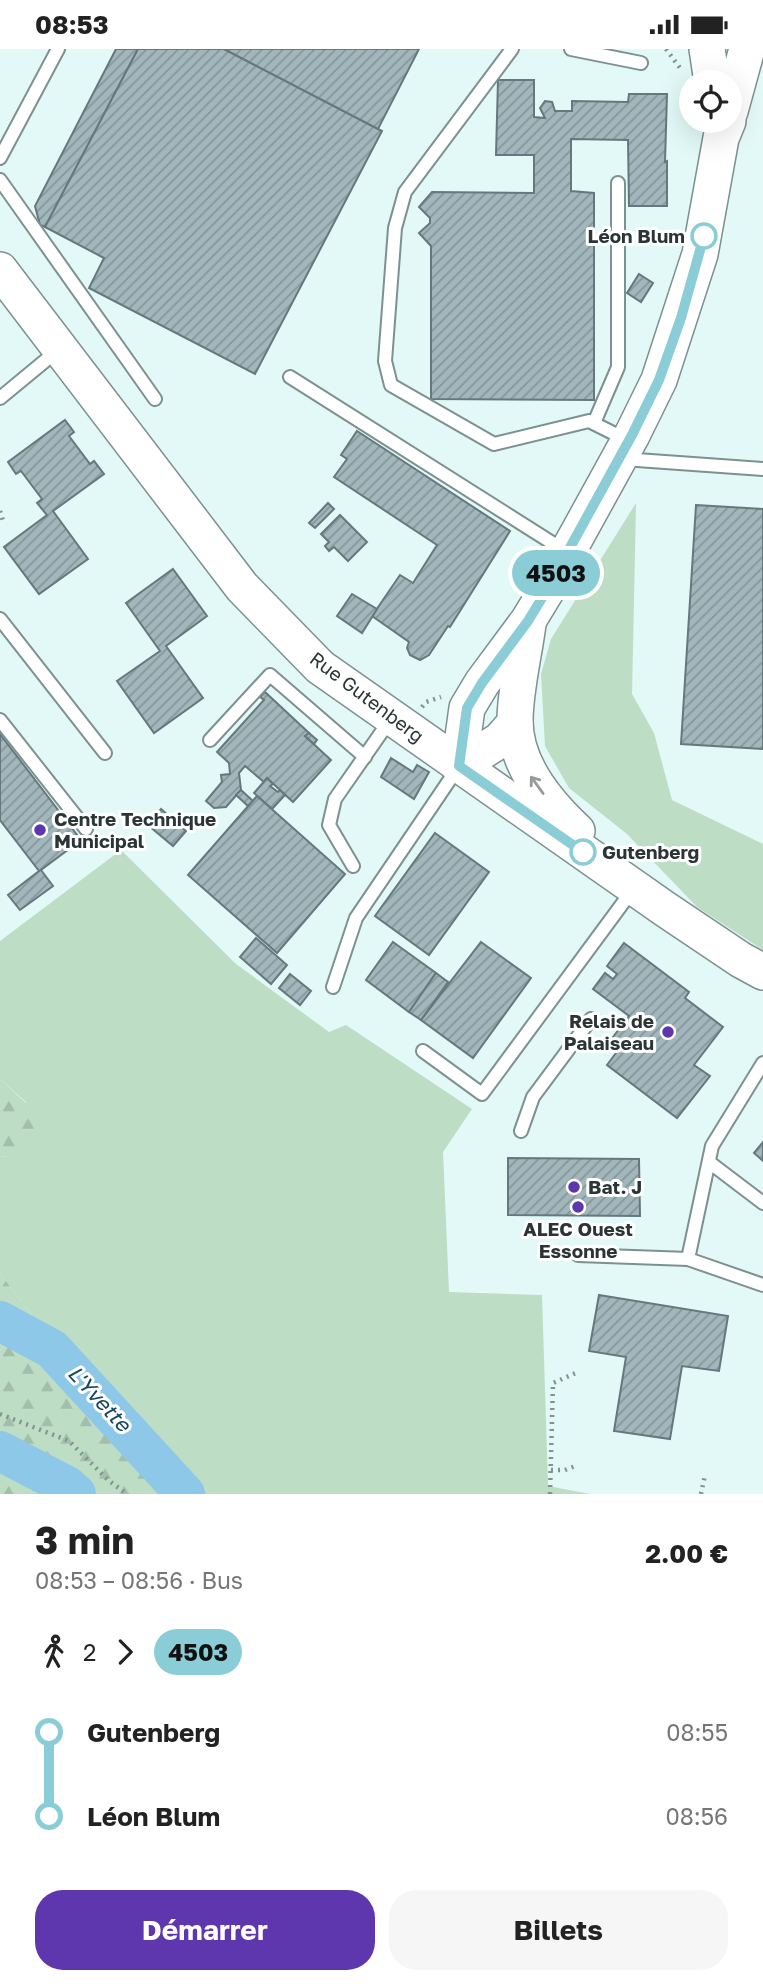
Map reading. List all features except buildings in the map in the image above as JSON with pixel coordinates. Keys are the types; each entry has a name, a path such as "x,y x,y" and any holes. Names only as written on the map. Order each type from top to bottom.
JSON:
{"street":[{"path":"707,49 710,70"},
{"path":"714,49 727,52 741,49"},
{"path":"740,70 747,49"},
{"path":"399,722 456,702 482,683 528,621 624,450 659,380 681,318 702,245 722,133"},
{"name":"Rue Gutenberg","path":"0,269 242,587 320,667 634,888 763,972"},
{"path":"528,621 515,723 522,755 530,775 557,812 634,888"},
{"path":"456,702 459,766 500,740 515,723"}],"lane":[{"path":"0,158 58,49"},
{"path":"512,49 405,191 396,228 385,361 391,385 495,444 589,421 624,450 763,469"},
{"path":"571,49 641,63"},
{"path":"0,180 155,399"},
{"path":"594,423 618,367 618,183"},
{"path":"0,398 60,348"},
{"path":"290,377 567,553"},
{"path":"0,619 105,753"},
{"path":"211,740 270,675 365,757"},
{"path":"0,720 86,829"},
{"path":"353,866 329,825 335,799 365,757 399,722"},
{"path":"333,987 356,918 459,766"},
{"path":"423,1051 482,1094 634,888"},
{"path":"521,1131 533,1097 592,1019"},
{"path":"688,1259 712,1146 763,1063"},
{"path":"709,1162 763,1203"},
{"path":"578,1255 688,1259 763,1285"}],"path":[{"path":"0,511 4,524"},
{"path":"399,722 426,702 456,702"},
{"path":"550,1494 553,1383 578,1372"},
{"path":"0,1414 69,1441 108,1480 127,1494"},
{"path":"551,1471 565,1471 578,1465"},
{"path":"701,1494 705,1475"}],"green space":[{"path":"636,503 632,694 654,733 672,800 763,844 763,950 697,907 627,834 569,788 545,746 541,674 551,639"},
{"path":"121,850 236,964 329,1032 346,1025 472,1109 443,1152 449,1292 542,1295 548,1486 590,1494 209,1494 171,1450 32,1316 0,1273 0,1156 9,1157 26,1102 0,1079 0,941"},
{"path":"0,1079 26,1103 35,1131 9,1157 0,1156"},
{"path":"0,1273 32,1316 171,1450 209,1494 0,1494"}],"waterway":[{"name":"L'Yvette","path":"0,1321 52,1349 185,1494"},
{"path":"0,1451 67,1486 76,1494"}],"bus line":[{"name":"4503","path":"583,852 459,766 467,708 545,593 632,435 659,380 681,318 704,236"}],"place":[{"name":"Léon Blum","path":"704,236"},
{"name":"Centre Technique Municipal","path":"40,830"},
{"name":"Gutenberg","path":"583,852"},
{"name":"Relais de Palaiseau","path":"668,1032"},
{"name":"Bat. J","path":"574,1187"},
{"name":"ALEC Ouest Essonne","path":"578,1207"}]}
